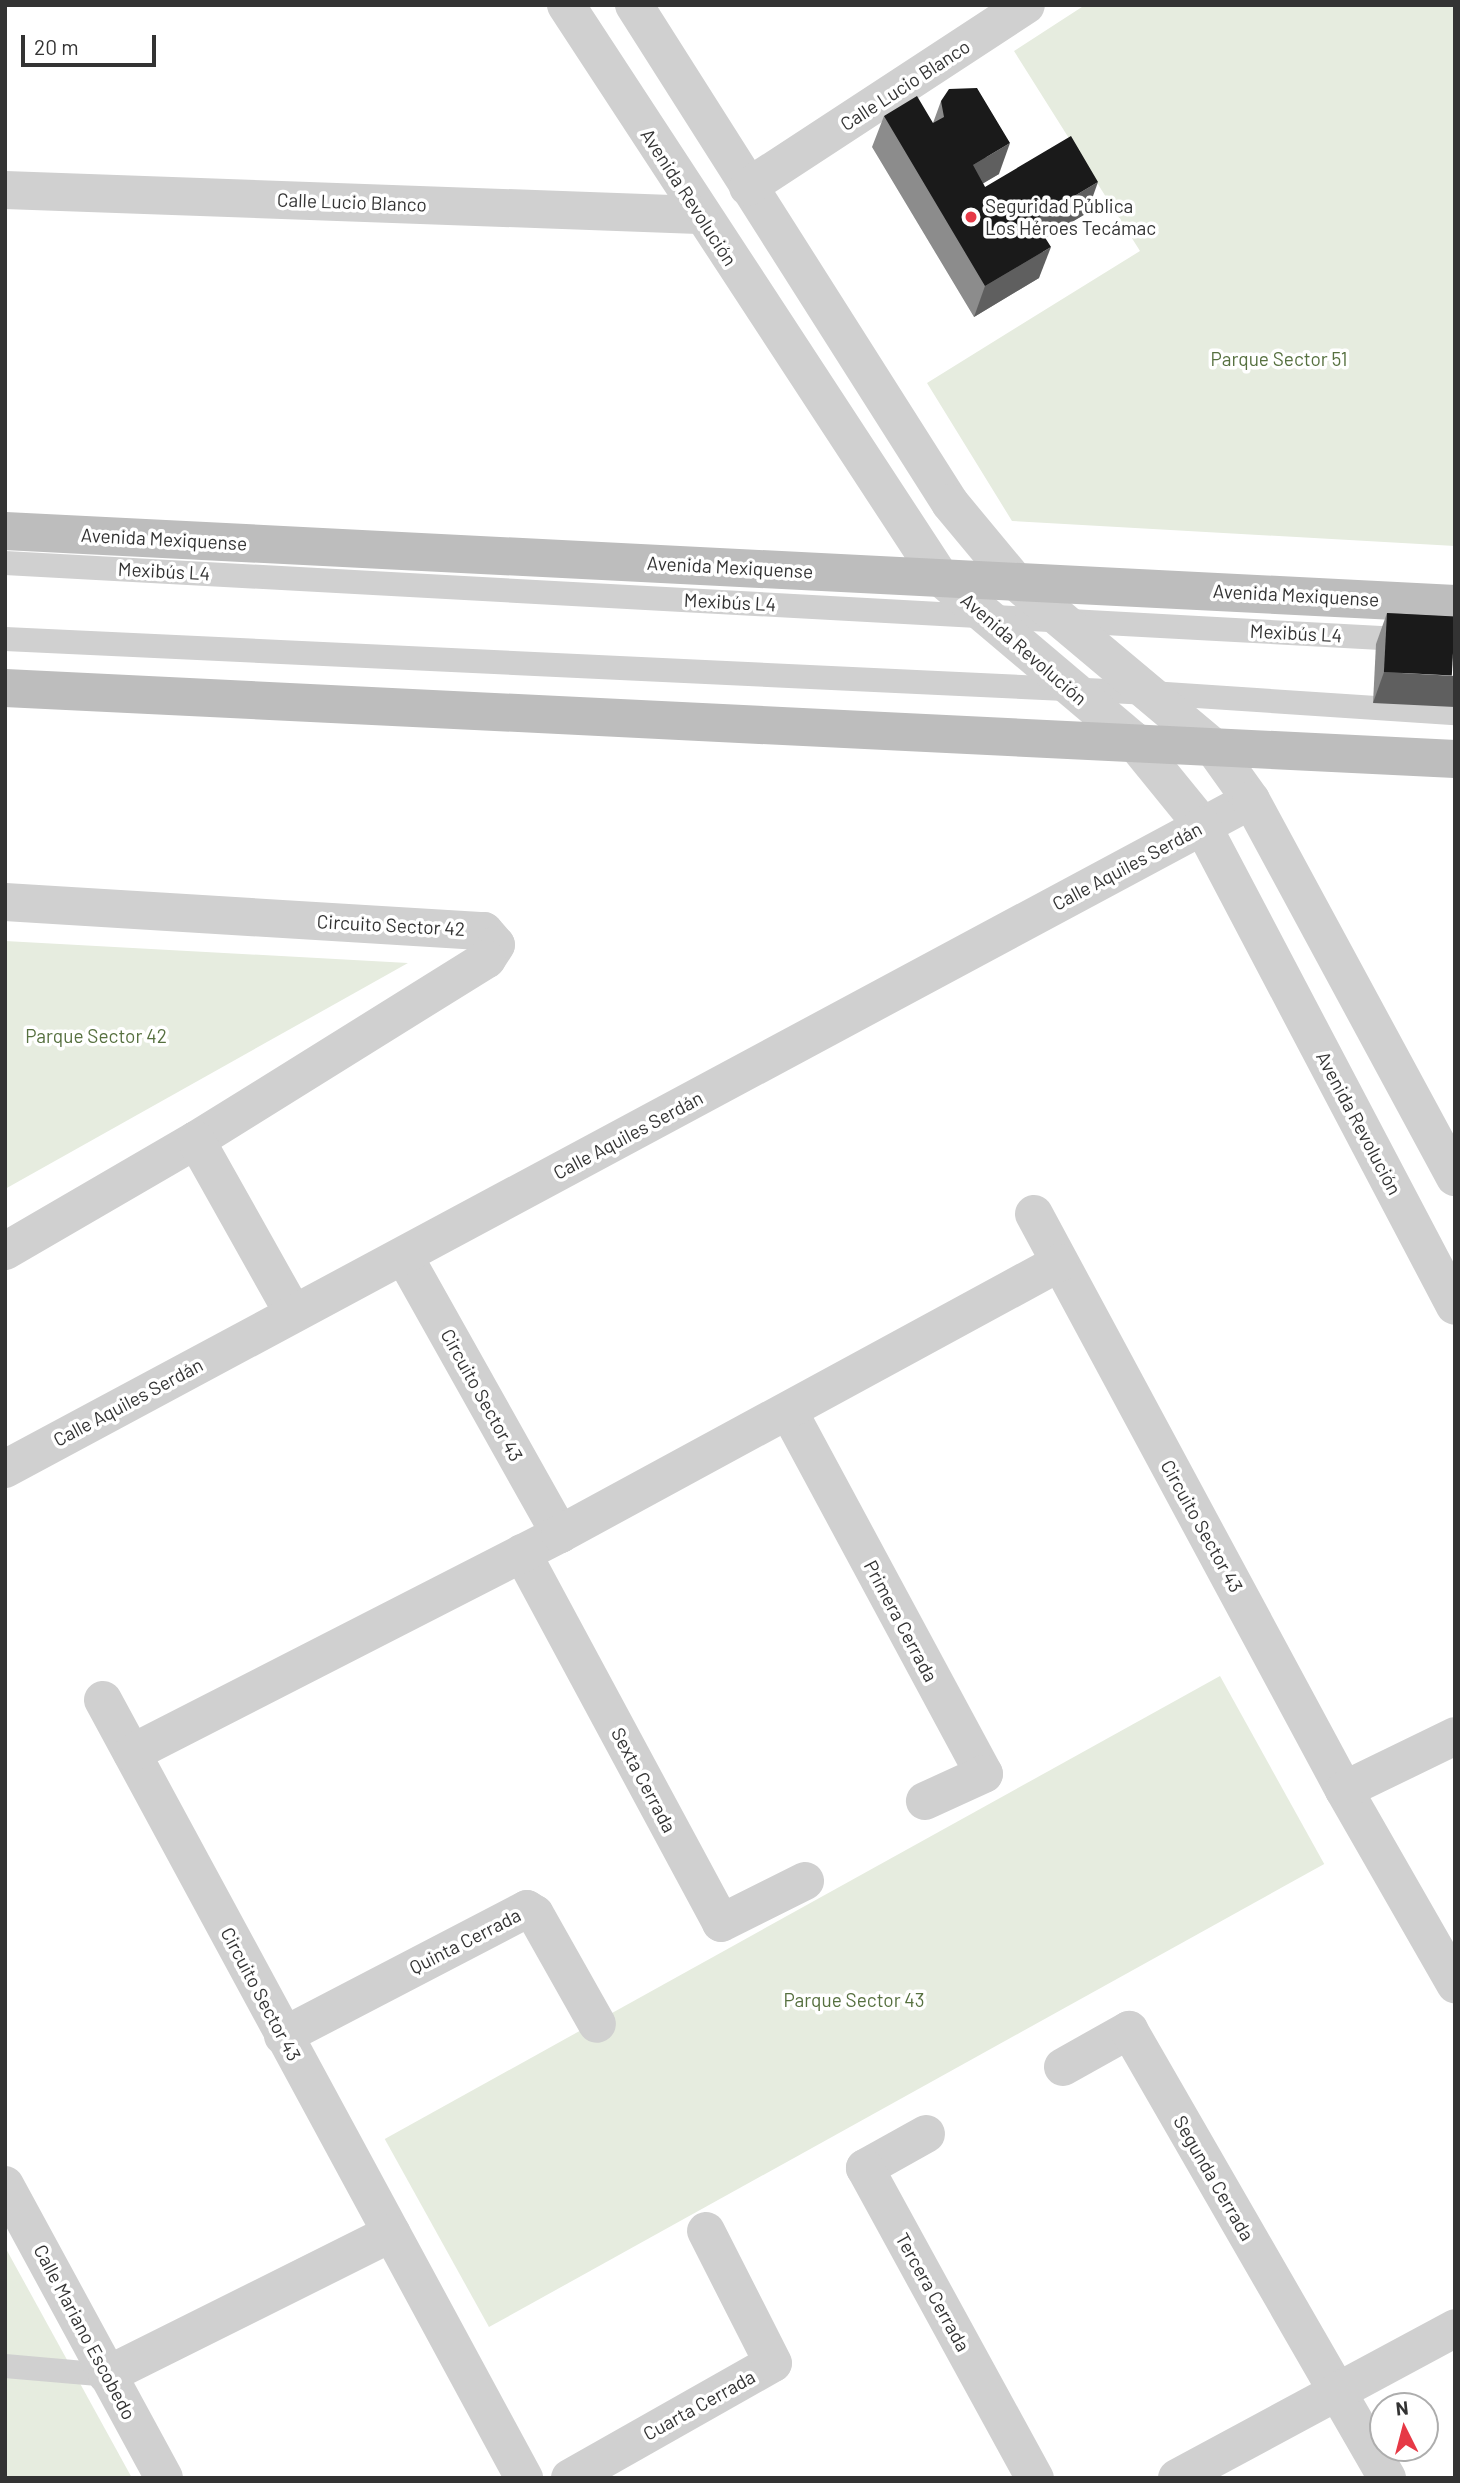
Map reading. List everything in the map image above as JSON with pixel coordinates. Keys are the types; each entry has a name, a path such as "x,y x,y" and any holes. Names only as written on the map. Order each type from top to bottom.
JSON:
{"main road":[{"name":"Avenida Mexiquense","path":"5,531 1455,604"},
{"path":"5,688 1133,740 1213,747 1455,759"}],"street":[{"name":"Avenida Revolución","path":"566,5 699,215 940,577 1070,690 1133,740 1202,825 1455,1306"},
{"path":"635,5 950,503 1014,580 1066,620 1213,747 1251,800 1455,1177"},
{"name":"Calle Lucio Blanco","path":"748,187 1026,5"},
{"name":"Calle Lucio Blanco","path":"5,190 699,215"},
{"name":"Calle Aquiles Serdán","path":"5,1469 1251,800"},
{"name":"Circuito Sector 42","path":"5,902 484,931 496,945 487,959 197,1140 5,1251"},
{"path":"197,1140 293,1313"},
{"name":"Circuito Sector 43","path":"1034,1214 1344,1790 1455,1984"},
{"name":"Circuito Sector 43","path":"404,1256 560,1534"},
{"path":"132,1753 560,1534 1059,1263"},
{"name":"Primera Cerrada","path":"789,1412 984,1774 925,1801"},
{"name":"Sexta Cerrada","path":"522,1553 721,1923 804,1881"},
{"name":"Circuito Sector 43","path":"103,1700 524,2478"},
{"path":"1344,1790 1455,1736"},
{"name":"Quinta Cerrada","path":"283,2036 527,1909 535,1914 597,2024"},
{"name":"Segunda Cerrada","path":"1063,2067 1129,2030 1338,2391"},
{"name":"Tercera Cerrada","path":"926,2134 865,2168 1035,2478"},
{"name":"Calle Mariano Escobedo","path":"5,2185 164,2478"},
{"name":"Cuarta Cerrada","path":"570,2478 773,2362 706,2231"},
{"path":"107,2375 392,2233"},
{"path":"1177,2478 1455,2328"},
{"path":"1338,2391 1387,2478"}],"lane":[{"name":"Mexibús L4","path":"5,564 1455,642"},
{"path":"5,639 1151,693 1455,713"},
{"path":"5,2366 107,2375"}],"green space":[{"name":"Parque Sector 51","path":"1085,5 1455,5 1455,546 1012,521 927,383 1140,251 1014,51"},
{"name":"Parque Sector 42","path":"5,941 408,963 5,1189"},
{"name":"Parque Sector 43","path":"1220,1676 1324,1864 489,2327 385,2139"},
{"path":"5,2247 132,2478 5,2478"}],"building":[{"path":"977,88 1010,143 973,165 985,187 1071,136 1098,182 1034,220 1051,247 985,286 884,116 917,96 933,123 944,117 941,101 949,89"},
{"path":"1387,613 1455,617 1452,675 1384,672"}],"place":[{"name":"Seguridad Pública Los Héroes Tecámac","path":"971,217"}]}
